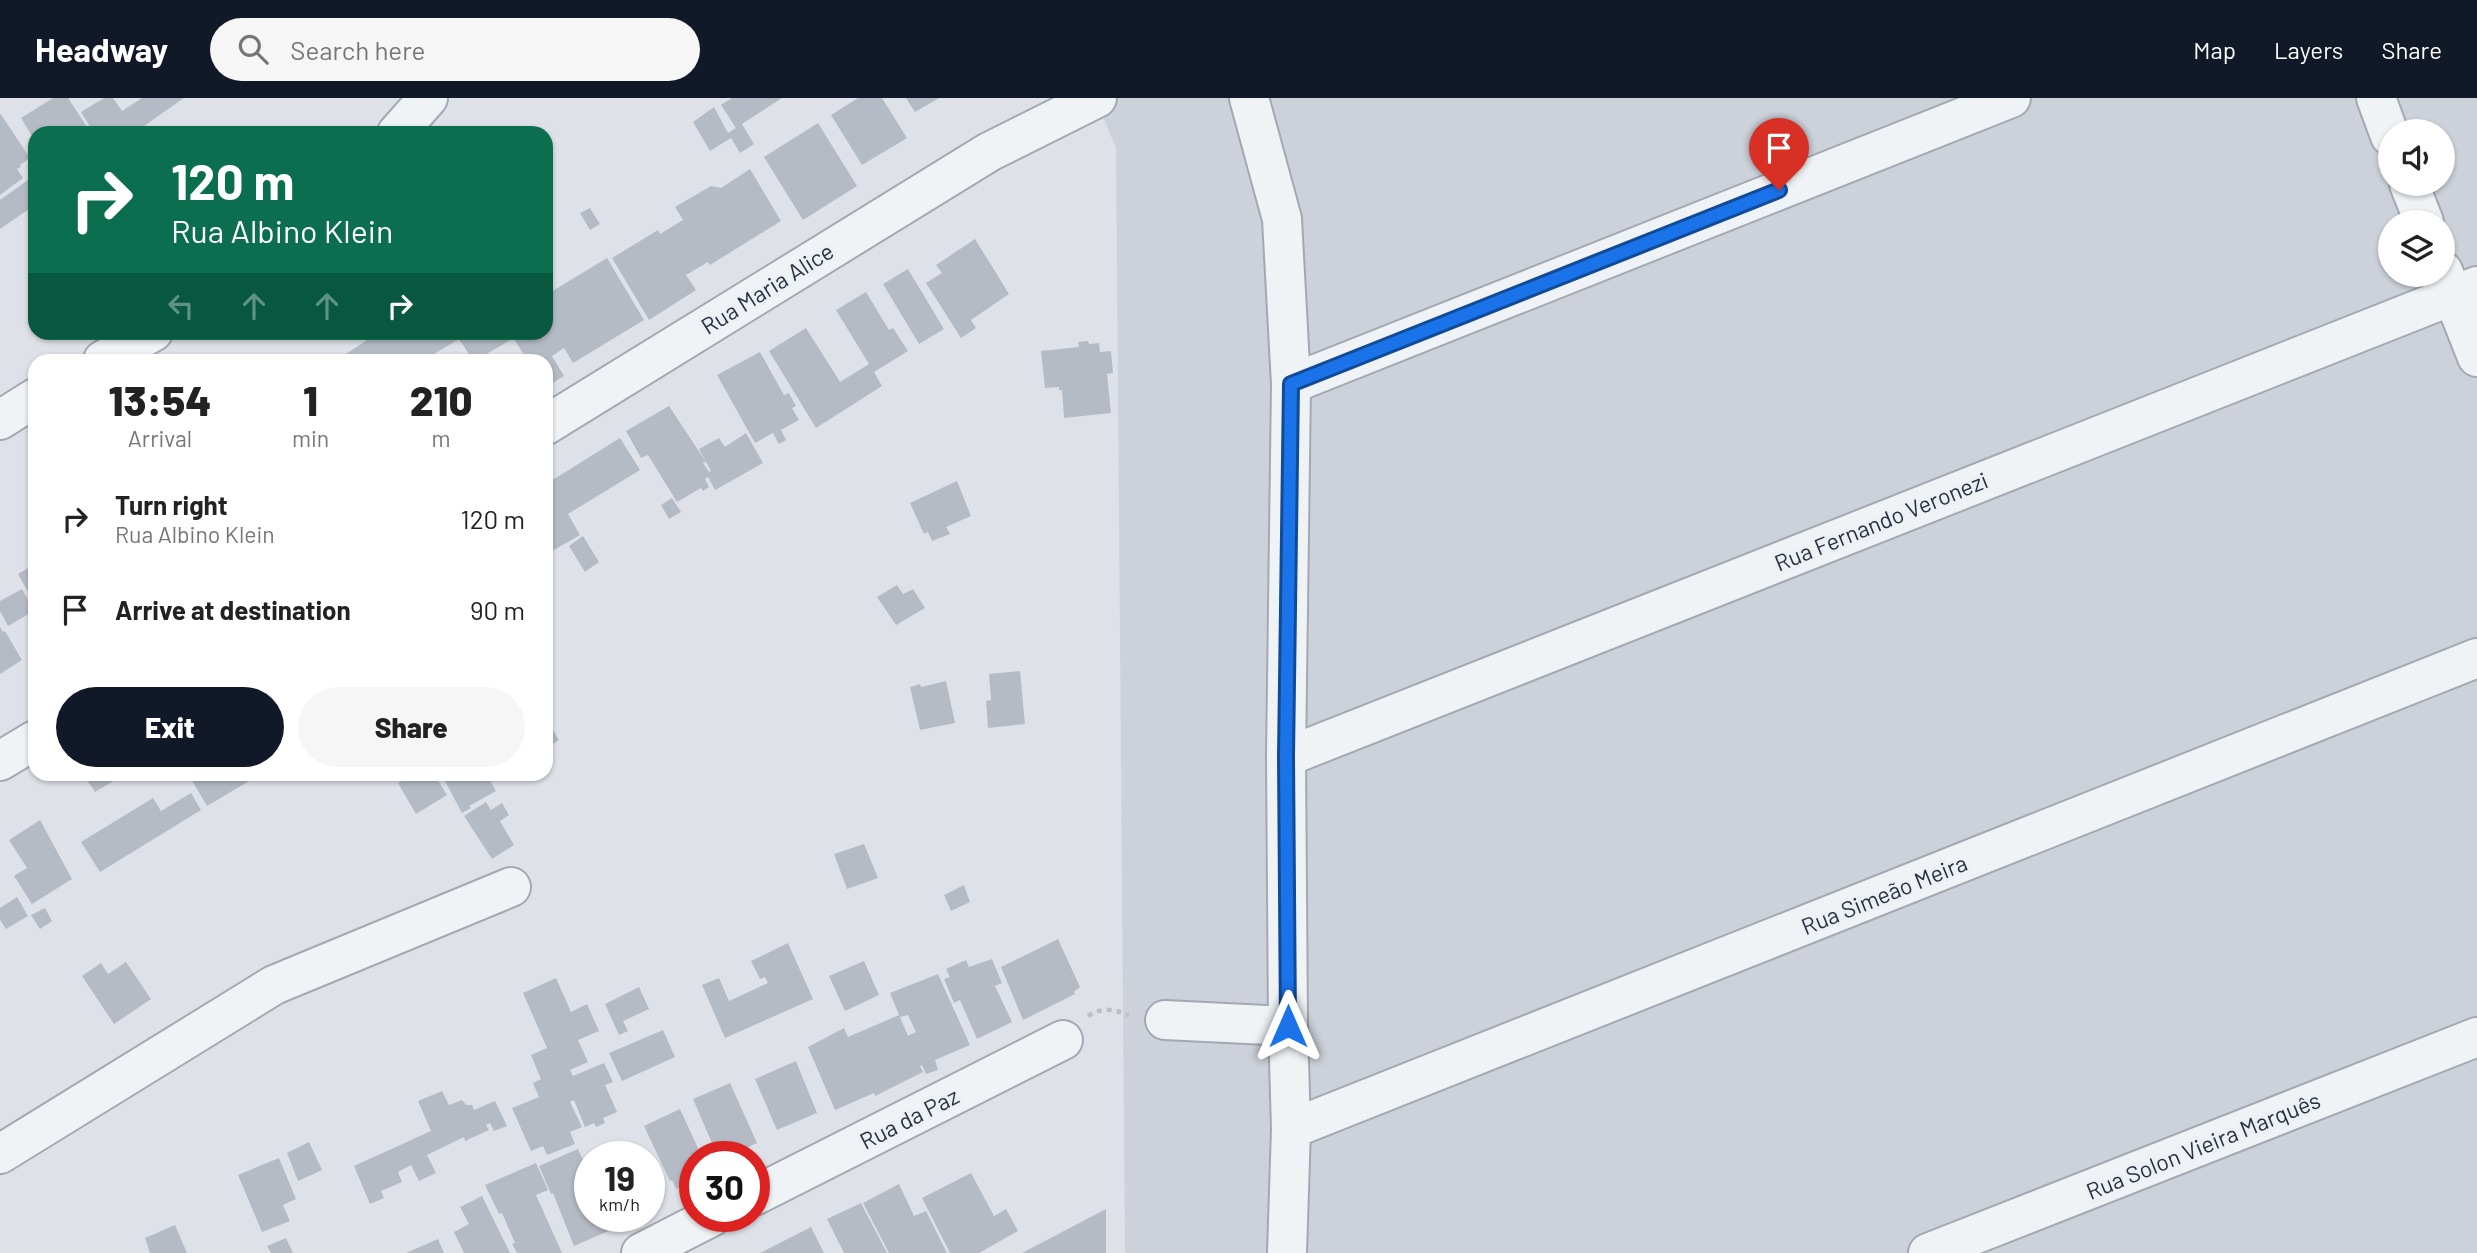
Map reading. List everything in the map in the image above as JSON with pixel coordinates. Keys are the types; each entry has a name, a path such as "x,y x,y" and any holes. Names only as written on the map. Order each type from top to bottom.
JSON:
{"street":[{"path":"403,126 428,98"},
{"name":"Rua Maria Alice","path":"553,421 989,152 1097,98"},
{"path":"1249,98 1282,219 1291,384 1286,757 1291,1129 1287,1253"},
{"path":"1291,384 2011,98"},
{"path":"2376,98 2384,119"},
{"path":"2458,284 2477,357"},
{"name":"Rua Fernando Veronezi","path":"1286,757 2458,284"},
{"path":"114,354 139,340"},
{"path":"0,419 28,402"},
{"name":"Rua Simeão Meira","path":"1291,1129 2477,658"},
{"path":"0,761 28,744"},
{"path":"0,1154 274,985 511,887"},
{"path":"1165,1020 1288,1026"},
{"name":"Rua Solon Vieira Marquês","path":"1928,1253 2477,1037"},
{"name":"Rua da Paz","path":"770,1188 1063,1040"},
{"path":"641,1253 682,1232"}],"path":[{"path":"1063,1040 1084,1018 1107,1008 1132,1016 1165,1020"}],"shaded area":[{"path":"1095,98 2477,98 2477,1253 1125,1253 1116,148"}],"building":[{"path":"53,98 68,98 86,126 28,126 28,130 21,118"},
{"path":"104,98 113,98 122,111 142,98 184,98 144,126 90,126 81,112"},
{"path":"732,98 782,98 742,124 754,144 740,153 731,138 710,151 693,122 714,107 728,133 736,128 721,105"},
{"path":"858,98 882,98 907,138 862,165 831,115"},
{"path":"906,98 939,98 915,112"},
{"path":"0,113 28,155 28,159 17,169 23,178 0,195"},
{"path":"818,123 857,186 803,220 764,157"},
{"path":"750,169 781,221 710,265 708,262 686,275 696,290 649,320 612,258 658,230 660,234 683,220 675,207 711,186 721,188"},
{"path":"28,180 28,210 0,229 0,200"},
{"path":"590,208 600,224 590,230 580,213"},
{"path":"975,239 1009,294 971,320 976,328 961,338 926,283 942,273 936,265"},
{"path":"607,258 644,320 573,363 564,348 553,355 523,354 515,340 553,340 553,291"},
{"path":"908,269 944,329 919,344 883,284"},
{"path":"866,292 889,330 893,328 908,351 874,372 882,386 816,428 769,351 806,328 840,382 869,364 836,310"},
{"path":"367,340 457,340 434,354 346,354"},
{"path":"460,340 509,341 486,354 469,354"},
{"path":"1088,341 1089,344 1099,343 1100,352 1111,351 1113,373 1107,374 1111,413 1064,418 1062,390 1059,390 1059,387 1045,388 1041,351 1079,347 1078,342"},
{"path":"760,352 784,395 789,393 796,406 792,408 799,420 781,430 786,440 779,444 773,433 755,443 717,375"},
{"path":"553,358 564,376 553,383"},
{"path":"669,406 706,462 703,463 709,472 711,471 699,449 719,438 725,447 746,433 763,463 715,490 708,477 705,479 709,487 703,491 701,488 677,502 648,455 641,458 626,431"},
{"path":"620,438 640,470 568,514 580,535 553,551 553,480"},
{"path":"957,481 971,516 946,527 950,534 932,541 928,532 924,534 910,503"},
{"path":"672,498 681,512 669,519 661,505"},
{"path":"583,536 599,562 585,572 569,546"},
{"path":"28,568 28,592 18,574"},
{"path":"897,585 903,594 913,589 925,608 896,625 877,597"},
{"path":"22,589 28,600 28,614 8,626 0,611 0,601"},
{"path":"0,627 22,660 0,674"},
{"path":"1020,671 1025,724 988,728 986,701 991,700 989,674"},
{"path":"946,681 955,723 920,730 910,687"},
{"path":"553,730 559,740 553,744"},
{"path":"88,781 113,781 95,792"},
{"path":"192,781 249,781 207,806"},
{"path":"438,781 447,795 416,814 398,783"},
{"path":"445,781 490,781 496,791 462,813"},
{"path":"191,793 201,810 100,872 81,842 153,798 161,811"},
{"path":"486,802 491,810 502,803 509,815 500,821 514,845 492,859 464,816"},
{"path":"40,820 72,879 32,904 14,876 27,868 9,840"},
{"path":"864,844 878,878 847,889 834,854"},
{"path":"964,885 970,902 951,911 944,895"},
{"path":"17,897 28,916 6,929 0,920 0,908"},
{"path":"45,908 52,921 40,929 31,915"},
{"path":"1058,939 1080,987 1075,994 1023,1020 1001,967"},
{"path":"788,943 813,999 725,1038 702,985 719,978 729,1001 768,983 765,977 760,979 751,961"},
{"path":"992,959 1002,983 995,986 1012,1022 977,1039 960,1000 954,1003 944,979 950,977 946,969 966,960 969,967"},
{"path":"864,961 879,995 845,1011 829,976"},
{"path":"126,962 151,999 114,1024 82,976 101,963 108,974"},
{"path":"938,974 970,1045 935,1060 938,1070 926,1074 922,1065 920,1066 923,1072 875,1096 874,1093 835,1110 808,1047 844,1028 848,1037 899,1015 890,993","holes":["908,1015 916,1032 908,1036 900,1017"]},
{"path":"556,978 571,1012 587,1004 599,1031 578,1040 588,1062 570,1070 573,1076 604,1063 613,1082 605,1085 617,1112 603,1118 605,1123 596,1127 594,1123 585,1127 574,1100 570,1102 582,1127 570,1132 574,1144 547,1155 543,1146 531,1151 512,1108 539,1097 533,1083 541,1079 531,1055 547,1048 523,993"},
{"path":"639,987 649,1009 623,1021 628,1031 619,1035 605,1004"},
{"path":"663,1030 675,1057 622,1081 609,1053"},
{"path":"796,1061 817,1113 777,1130 755,1079"},
{"path":"730,1083 756,1141 711,1141 693,1099"},
{"path":"442,1091 449,1105 462,1100 466,1105 472,1105 474,1110 495,1101 507,1126 494,1131 490,1123 486,1125 489,1130 465,1141 464,1137 427,1155 436,1173 419,1181 411,1165 398,1172 402,1182 381,1191 384,1198 370,1204 354,1166 431,1131 418,1101"},
{"path":"680,1109 695,1141 679,1141 679,1188 676,1189 665,1170 665,1141 651,1141 644,1126"},
{"path":"309,1142 322,1170 298,1181 287,1153"},
{"path":"574,1151 574,1232 606,1232 574,1246 539,1166"},
{"path":"279,1158 296,1199 283,1205 290,1221 262,1232 238,1175"},
{"path":"536,1163 548,1190 536,1195 562,1253 517,1253 502,1213 499,1214 485,1185"},
{"path":"971,1173 994,1216 1006,1209 1018,1231 979,1253 950,1253 922,1198"},
{"path":"899,1184 914,1216 926,1211 947,1253 889,1253 863,1203"},
{"path":"482,1196 510,1253 464,1253 454,1232 469,1224 460,1207"},
{"path":"861,1203 887,1253 844,1253 827,1219"},
{"path":"1106,1209 1106,1253 1022,1253"},
{"path":"175,1225 187,1253 150,1253 145,1238"},
{"path":"811,1227 824,1253 760,1253"},
{"path":"286,1238 293,1253 271,1253 267,1246"},
{"path":"438,1239 444,1253 406,1253"}],"route":[{"path":"1288,1026 1286,757 1291,384 1779,190"}]}
